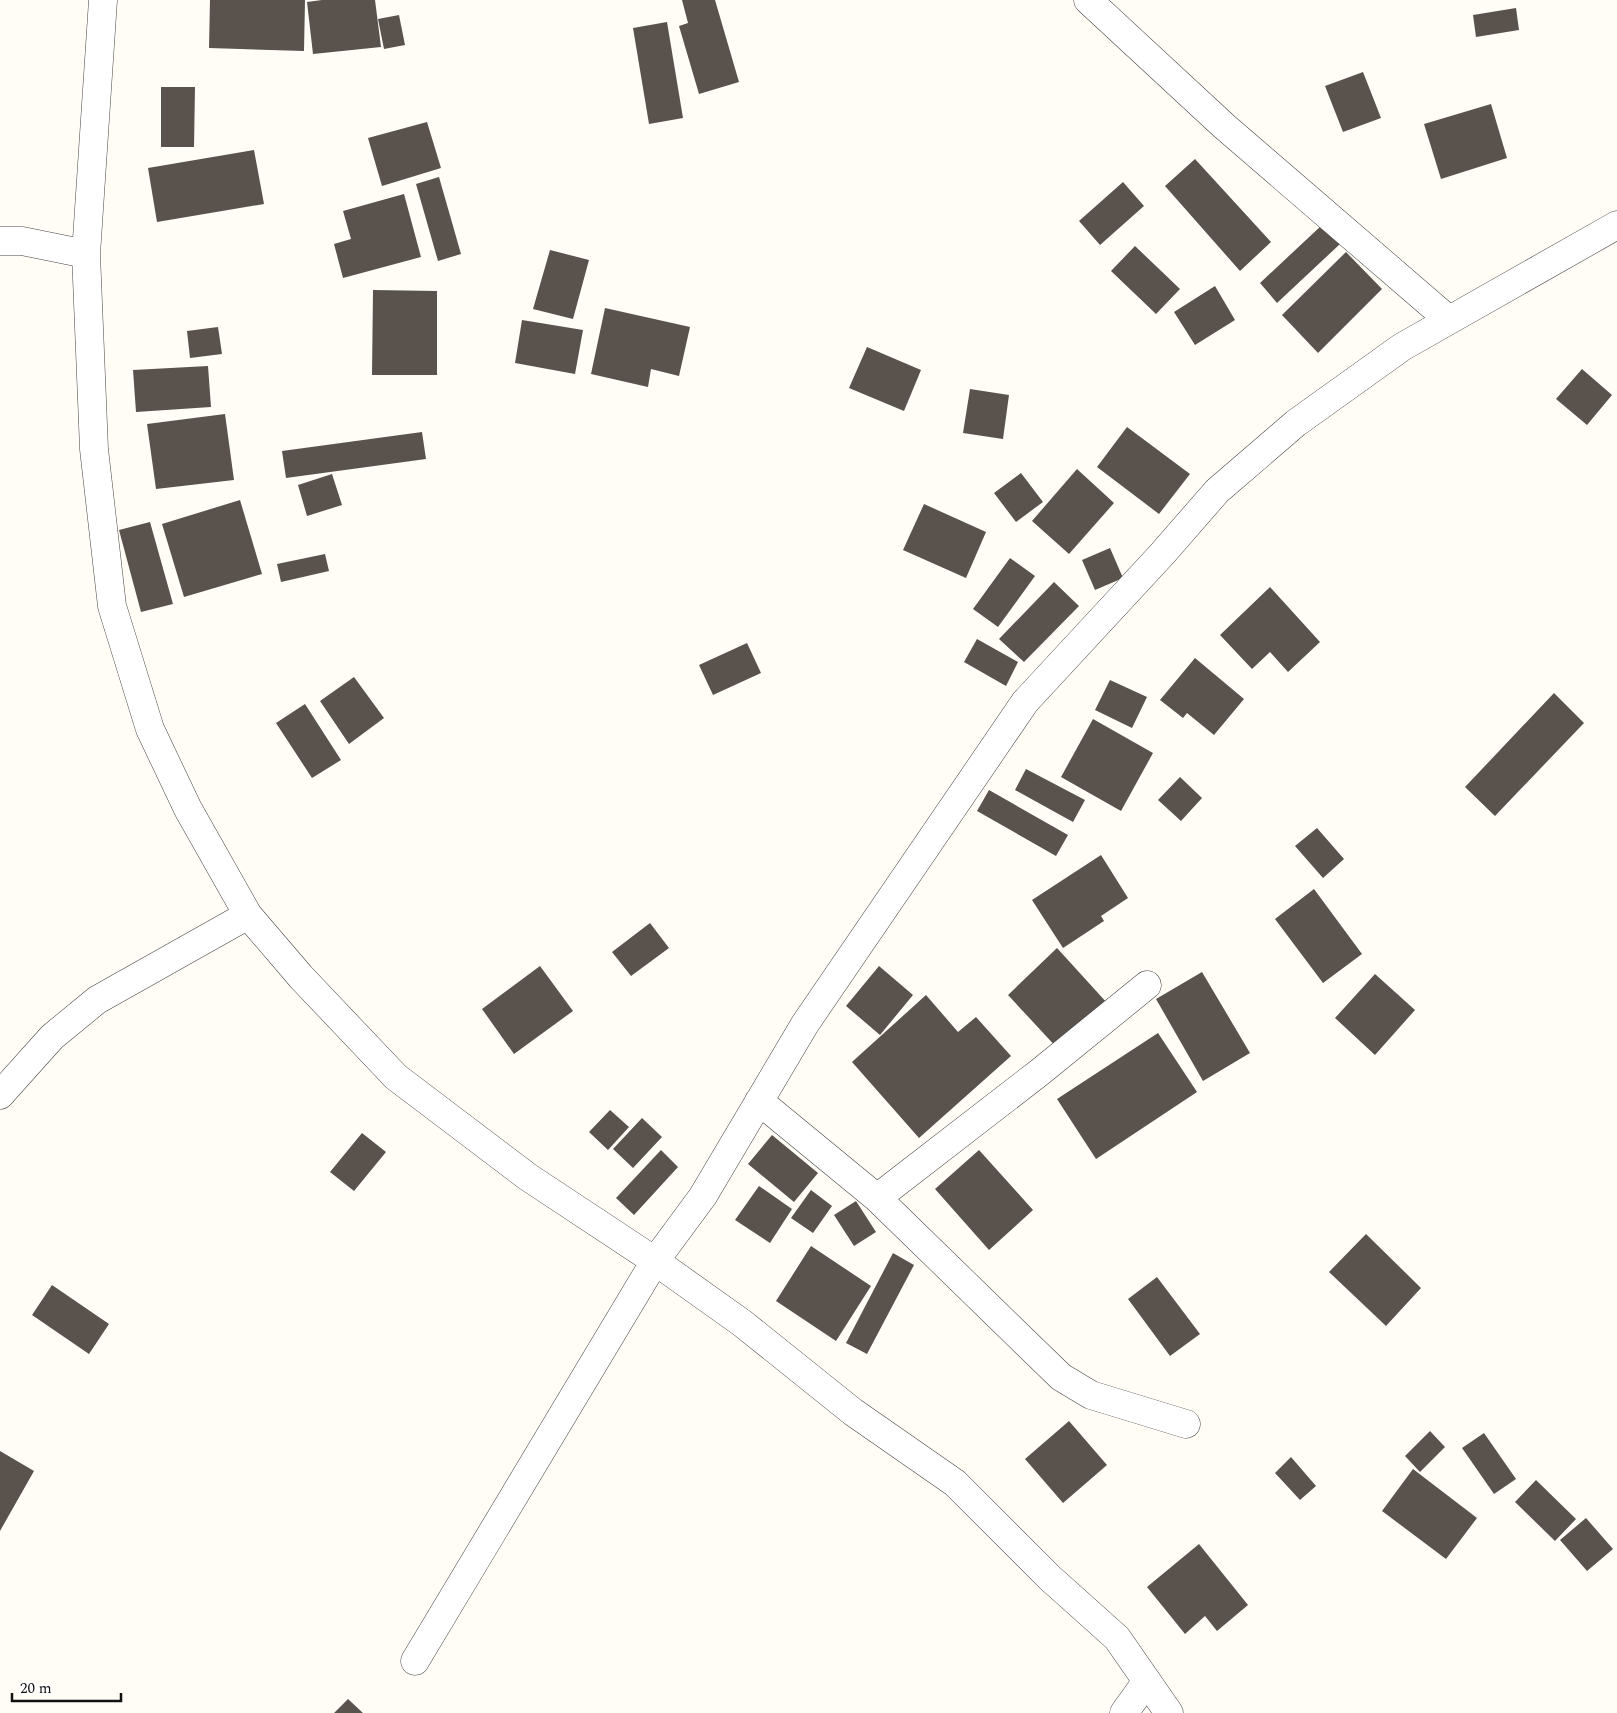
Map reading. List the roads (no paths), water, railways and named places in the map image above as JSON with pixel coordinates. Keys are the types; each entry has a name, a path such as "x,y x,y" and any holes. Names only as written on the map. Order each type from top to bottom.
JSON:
{"street":[{"path":"103,0 86,254 94,449 112,606 150,729 188,809 248,915 301,977 396,1077 528,1177 655,1261 742,1323 853,1412 955,1484 1050,1578 1117,1638 1169,1713"},
{"path":"1088,0 1224,126 1449,320"},
{"path":"415,1661 655,1261 703,1196 805,1024 1025,702 1157,560 1217,491 1296,422 1402,347 1617,225"},
{"path":"0,241 22,241 86,254"},
{"path":"0,1095 52,1037 96,1000 248,915"},
{"path":"877,1198 1040,1072 1147,985"},
{"path":"759,1101 877,1198 1061,1377 1091,1395 1186,1424"},
{"path":"1124,1713 1147,1681"}]}
